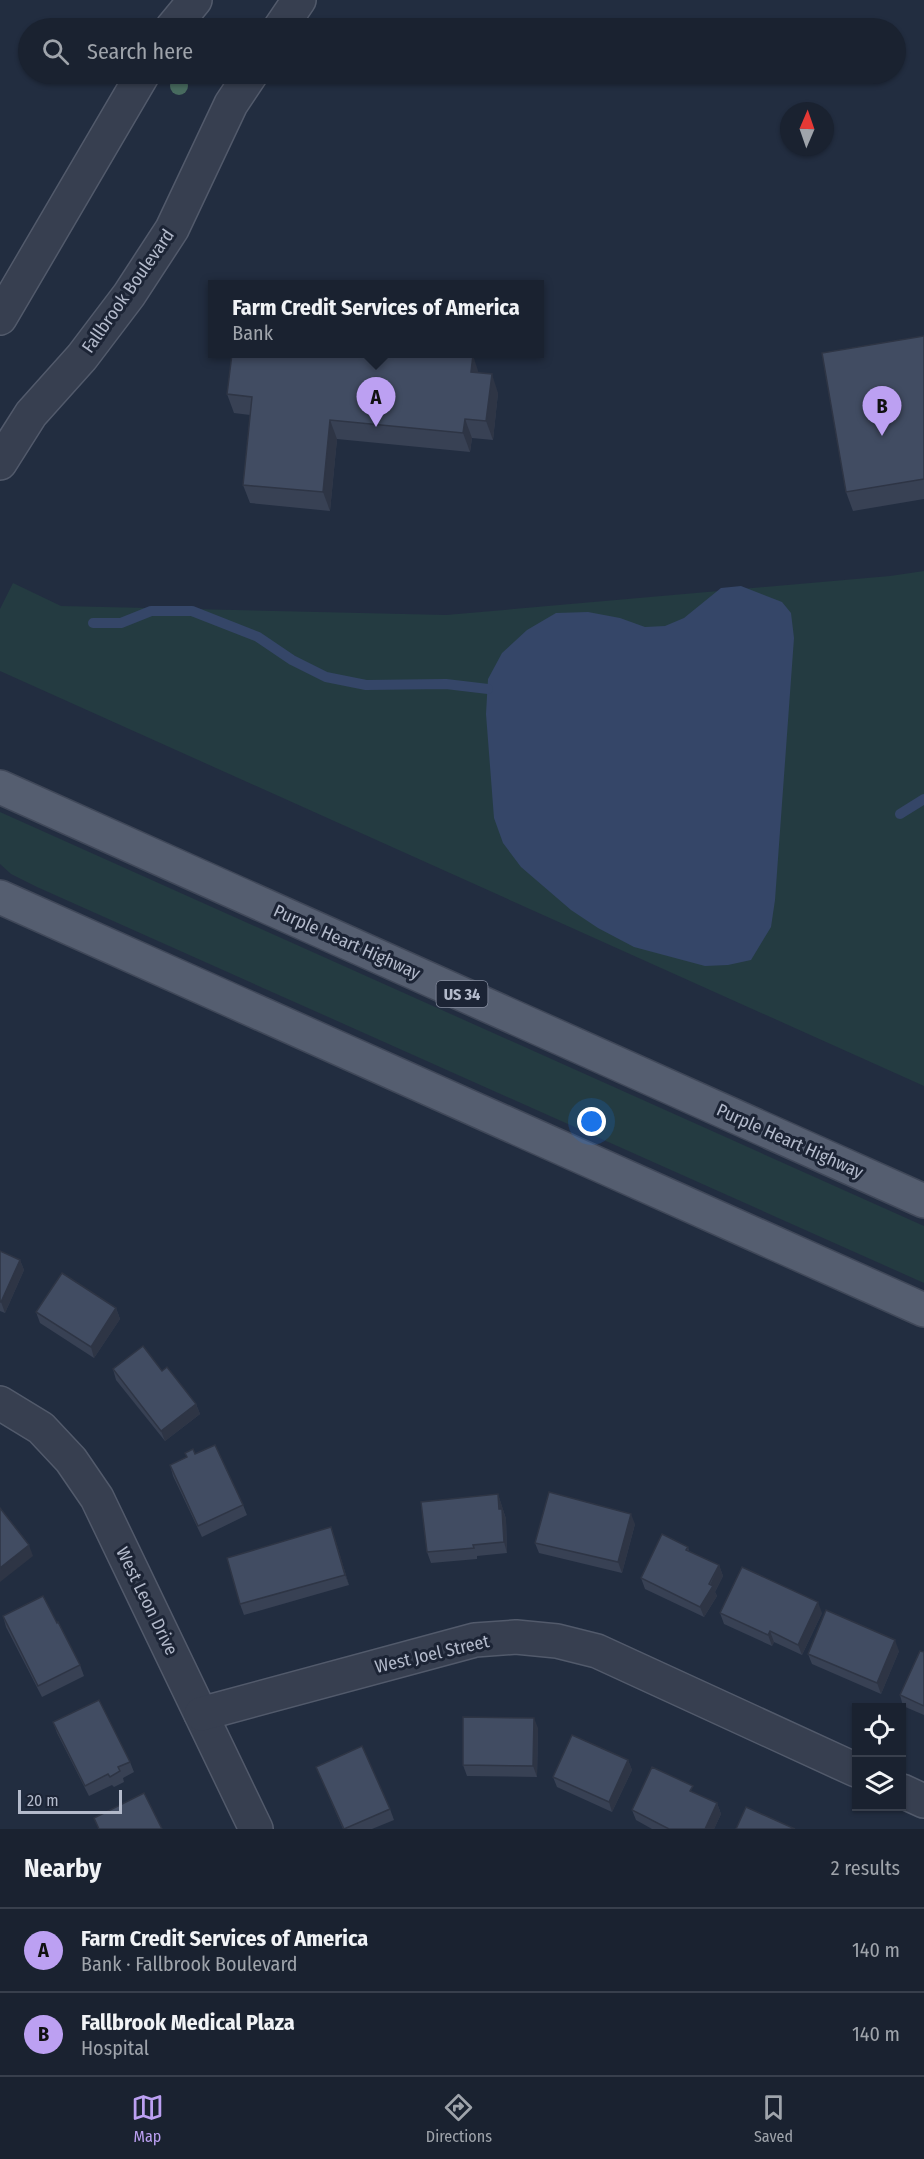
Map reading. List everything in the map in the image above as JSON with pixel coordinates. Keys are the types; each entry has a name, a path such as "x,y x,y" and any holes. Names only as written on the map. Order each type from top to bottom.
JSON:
{"main road":[{"name":"Purple Heart Highway","path":"0,787 924,1201"},
{"path":"0,897 924,1310"}],"street":[{"path":"180,18 195,0"},
{"path":"287,18 299,0"},
{"path":"0,318 137,84"},
{"name":"Fallbrook Boulevard","path":"0,463 31,414 82,357 129,295 172,230 231,104 244,84"},
{"name":"West Leon Drive","path":"0,1403 41,1428 71,1460 97,1497 256,1829"},
{"name":"West Joel Street","path":"201,1714 476,1640 516,1637 557,1641 597,1652 852,1768"},
{"path":"906,1793 924,1801"}],"green space":[{"path":"924,571 924,1086 0,671 0,609 13,583 61,606 446,615 890,576"},
{"path":"0,812 924,1226 924,1283 11,874 0,864"}],"water":[{"path":"741,586 782,602 791,613 794,638 775,900 771,927 751,960 728,965 705,966 634,947 598,928 571,910 521,867 503,843 494,818 486,714 488,679 502,653 527,630 556,613 588,612 620,618 645,627 665,626 684,618 721,588"}],"building":[{"path":"924,336 924,479 846,492 822,353"},
{"path":"232,358 473,358 471,372 492,374 486,421 465,419 463,433 330,420 323,492 243,485 252,397 227,394"},
{"path":"0,1251 20,1260 1,1302 0,1302"},
{"path":"62,1273 116,1308 91,1347 36,1312"},
{"path":"143,1346 162,1371 167,1367 196,1404 161,1431 113,1369"},
{"path":"215,1445 243,1505 198,1526 170,1465 187,1457 185,1453 193,1449 195,1454"},
{"path":"549,1492 631,1514 618,1562 535,1543"},
{"path":"498,1494 499,1509 502,1509 504,1542 473,1545 474,1548 427,1552 421,1502"},
{"path":"0,1508 29,1545 0,1568"},
{"path":"331,1527 345,1575 240,1604 227,1558"},
{"path":"662,1534 688,1547 686,1550 719,1565 709,1584 713,1586 700,1607 641,1578"},
{"path":"742,1567 818,1602 798,1645 770,1631 768,1635 720,1613"},
{"path":"43,1596 80,1665 38,1686 3,1616"},
{"path":"826,1610 895,1640 877,1683 808,1654"},
{"path":"920,1651 924,1652 924,1706 900,1695"},
{"path":"99,1700 130,1762 118,1767 120,1771 110,1777 108,1774 85,1786 53,1722"},
{"path":"463,1717 534,1718 533,1766 463,1765"},
{"path":"572,1735 628,1760 609,1802 553,1777"},
{"path":"362,1746 390,1809 344,1829 316,1767"},
{"path":"652,1767 693,1786 690,1791 717,1803 705,1829 669,1829 632,1810"},
{"path":"144,1793 162,1829 99,1829 94,1818"},
{"path":"746,1807 795,1829 736,1829"}],"waterway":[{"path":"93,623 121,623 151,611 192,611 258,637 292,660 326,677 366,685 446,684 488,689"},
{"path":"900,814 924,799"}],"place":[{"name":"Farm Credit Services of America","path":"376,427"},
{"name":"Fallbrook Medical Plaza","path":"882,436"}]}
